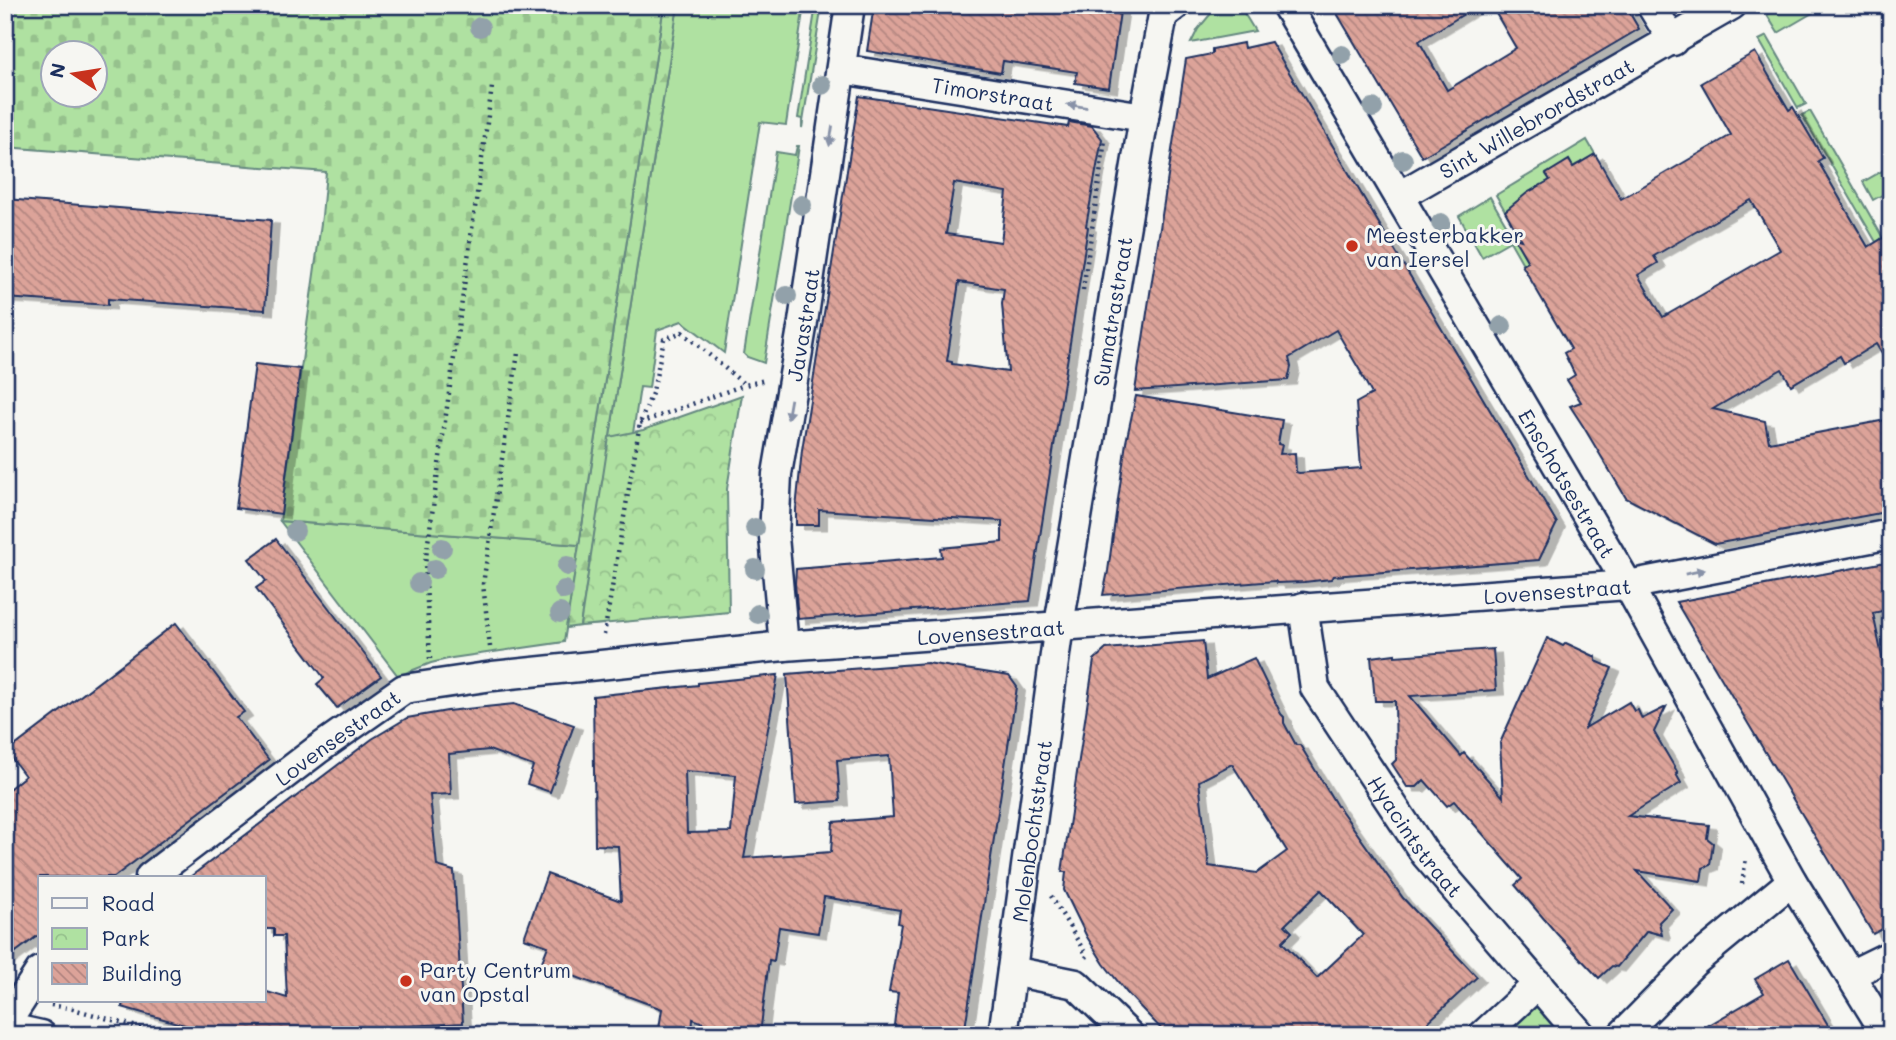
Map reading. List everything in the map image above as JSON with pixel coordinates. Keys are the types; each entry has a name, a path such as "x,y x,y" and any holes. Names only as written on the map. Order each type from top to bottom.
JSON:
{"street":[{"name":"Javastraat","path":"784,646 774,537 777,474 850,5"},
{"name":"Sumatrastraat","path":"1059,625 1163,15 1175,5"},
{"name":"Enschotsestraat","path":"1286,5 1628,585 1792,881 1887,1035"},
{"path":"1651,5 1673,41"},
{"name":"Sint Willebrordstraat","path":"1399,196 1732,5"},
{"name":"Timorstraat","path":"841,69 1144,117"},
{"name":"Lovensestraat","path":"151,876 317,750 404,689 493,676 784,646 1628,585 1891,534"},
{"name":"Hyacintstraat","path":"1303,607 1315,688 1425,854 1581,1035"},
{"name":"Molenbochtstraat","path":"1003,1035 1059,625"},
{"path":"1622,1035 1694,962 1792,881"},
{"path":"1850,975 1891,955"},
{"path":"1012,971 1076,984 1129,1035"},
{"path":"38,974 5,1026 41,1035"},
{"path":"1483,1035 1538,984"}],"path":[{"path":"434,684 425,564 492,87"},
{"path":"602,664 603,641 640,423 653,391 664,340 682,332 744,385"},
{"path":"493,676 483,583 518,353"},
{"path":"640,423 763,379 793,384"},
{"path":"1737,926 1752,808"},
{"path":"1047,889 1087,956 1076,984"},
{"path":"21,1000 73,1009 166,1035"}],"green space":[{"path":"5,5 664,5 579,545 280,521 326,172 5,147"},
{"path":"664,5 678,5 580,626 566,628"},
{"path":"678,5 804,5 786,125 760,122 724,353 682,321 657,330 649,388 640,387 604,624 580,626"},
{"path":"816,5 822,5 802,128 802,119 798,118"},
{"path":"1218,5 1239,5 1255,31 1191,43 1198,29"},
{"path":"1784,5 1826,5 1778,33 1767,15"},
{"path":"1767,36 1806,104 1798,108 1759,40"},
{"path":"1810,111 1883,238 1876,242 1802,115"},
{"path":"1587,140 1595,154 1573,167 1569,161 1546,174 1550,180 1526,194 1508,216 1496,195"},
{"path":"797,146 764,363 744,354 776,152 795,155"},
{"path":"1891,166 1891,190 1873,200 1863,182"},
{"path":"1490,197 1528,262 1523,264 1510,241 1482,257 1459,216"},
{"path":"742,395 727,489 729,612 580,626 609,437 643,430"},
{"path":"280,521 579,545 564,642 452,658 398,676"},
{"path":"1534,1000 1564,1035 1496,1035"}],"building":[{"path":"874,5 1121,5 1109,88 1075,83 1077,72 1003,61 1001,73 867,51"},
{"path":"1332,5 1479,5 1419,41 1447,90 1516,48 1491,5 1625,5 1639,29 1422,157"},
{"path":"1271,42 1557,523 1539,560 1333,576 1331,579 1304,582 1275,581 1103,595 1126,442 1136,396 1282,420 1278,444 1282,445 1280,454 1295,453 1296,472 1299,473 1361,468 1356,403 1372,394 1336,330 1289,358 1291,367 1288,380 1135,391 1186,59 1212,54 1212,49 1243,43 1244,48"},
{"path":"1755,52 1789,110 1793,107 1823,158 1818,161 1868,247 1891,233 1891,369 1876,344 1844,363 1840,356 1791,385 1782,369 1713,409 1765,421 1769,442 1891,419 1891,511 1715,544 1626,498 1570,406 1581,402 1567,380 1575,375 1564,353 1571,349 1522,265 1528,262 1514,238 1521,240 1505,211 1527,193 1550,180 1546,174 1569,160 1573,167 1595,154 1621,199 1731,135 1701,83","holes":["1751,200 1780,250 1663,317 1638,275 1658,263 1654,256"]},
{"path":"859,96 1068,127 1069,122 1092,126 1102,139 1086,226 1088,227 1030,601 798,619 796,569 942,557 941,548 1002,542 1002,521 819,510 819,525 796,525 802,450","holes":["954,183 1007,192 1001,242 946,234","959,282 1004,289 1002,304 1008,372 947,361"]},
{"path":"5,199 271,220 265,310 108,299 108,305 5,298"},
{"path":"255,364 300,369 281,514 236,508"},
{"path":"276,539 381,676 337,708 317,684 324,678 256,588 266,581 249,559"},
{"path":"1891,561 1891,609 1873,613 1891,700 1891,924 1873,934 1676,602"},
{"path":"176,623 244,712 236,717 269,760 115,876 38,876 38,935 5,960 5,792 25,776 7,752"},
{"path":"1547,638 1563,646 1566,643 1612,668 1585,728 1629,702 1634,711 1638,710 1642,719 1666,707 1654,732 1681,783 1628,816 1709,825 1707,838 1713,843 1710,865 1703,868 1701,881 1637,871 1672,909 1659,922 1662,935 1647,931 1617,967 1612,966 1599,978 1515,885 1522,879 1454,801 1447,806 1424,780 1417,787 1407,787 1392,764 1396,760 1395,701 1375,701 1371,657 1493,649 1496,690 1410,696 1461,756 1464,753 1503,797 1500,743"},
{"path":"1203,641 1207,679 1254,658 1296,745 1300,745 1337,806 1403,898 1477,977 1428,1022 1429,1026 1419,1035 1167,1035 1127,993 1087,937 1064,890 1066,872 1062,872 1094,660 1106,649","holes":["1232,764 1287,851 1257,873 1209,866 1199,781","1321,890 1363,935 1317,978 1282,942 1292,932 1285,925"]},
{"path":"927,663 1009,676 1017,687 964,1035 905,1035 905,1031 899,1031 899,1026 894,1025 898,993 889,992 901,924 898,923 900,910 824,897 818,933 779,927 774,961 769,960 760,1035 734,1035 693,1019 692,1035 658,1035 662,1009 541,964 548,946 524,938 547,874 621,901 618,846 595,845 593,696 778,675 744,858 831,852 833,822 893,817 889,756 837,760 840,801 796,804 787,674","holes":["685,771 736,775 731,832 687,833"]},
{"path":"514,704 574,725 550,792 527,784 533,766 489,750 449,754 451,794 430,795 437,866 454,871 463,1023 357,1029 357,1035 219,1035 122,1007 123,1002 266,1002 266,992 287,998 284,936 274,936 274,929 266,929 266,876 191,876 372,739 407,718"},
{"path":"1789,959 1834,1035 1692,1035 1764,993 1755,979"}],"place":[{"name":"Meesterbakker van Iersel","path":"1352,246"},
{"name":"Party Centrum van Opstal","path":"406,981"}]}
